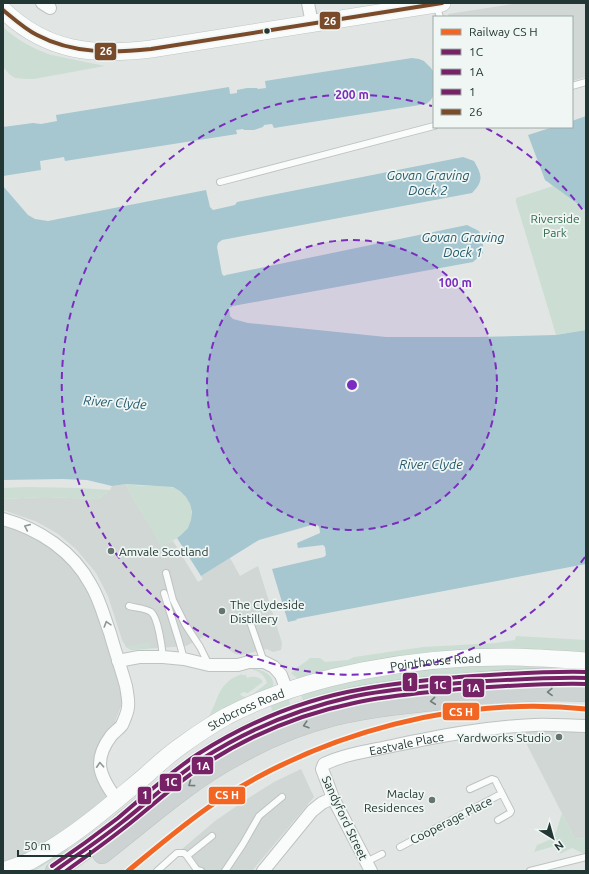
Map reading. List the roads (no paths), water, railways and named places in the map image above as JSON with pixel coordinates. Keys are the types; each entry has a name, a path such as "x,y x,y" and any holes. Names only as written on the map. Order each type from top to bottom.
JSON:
{"main road":[{"path":"55,871 120,824 176,777 201,760 253,730 298,712 352,697 382,692 514,678 586,678"},
{"path":"78,871 206,773 255,745 288,730 367,709 417,702 514,692 586,692"}],"street":[{"path":"308,3 312,24"},
{"path":"3,10 26,30 43,39 81,50 102,52 151,49 312,24 440,8"},
{"path":"3,519 18,523 55,543 75,562 90,583 102,608 126,686 128,699 128,709 121,725 101,752 99,762 100,771 104,780 117,800"},
{"path":"118,661 139,657 164,657 184,659 209,665 238,665 249,662 264,662"},
{"name":"Pointhouse Road","path":"287,691 344,675 422,662 507,657 586,660"},
{"name":"Stobcross Road","path":"3,871 38,857 68,838 117,800 179,747 199,733 244,708 287,691 281,675 274,667 264,662"},
{"name":"Eastvale Place","path":"324,764 354,754 470,730 535,725 586,726"},
{"name":"Sandyford Street","path":"324,764 322,769 333,798 368,866"},
{"path":"263,871 312,811 322,803 333,798"}],"lane":[{"path":"573,86 586,82"},
{"path":"220,182 433,126"},
{"path":"166,573 173,600 209,665"},
{"path":"164,594 184,659"},
{"path":"129,606 148,610 154,614 164,657"},
{"path":"249,619 264,662"},
{"name":"Cooperage Place","path":"470,789 492,778 495,780 511,811 498,820"},
{"name":"Cooperage Place","path":"400,846 501,794"},
{"path":"225,871 259,816 282,797"},
{"path":"187,856 212,836"},
{"path":"157,871 177,853 184,853 197,870 201,871"},
{"path":"368,866 382,854"},
{"path":"530,871 586,857"}],"water":[{"path":"412,58 424,61 433,71 433,96 426,104 274,128 272,124 264,125 263,127 254,130 236,130 237,134 65,161 64,157 40,161 41,170 3,176 3,127 33,123 41,124 57,121 56,115 229,87 230,94 237,93 237,90 247,88 266,88 265,81"},
{"path":"586,116 586,210 545,180 528,135 550,128 573,128 573,121"},
{"name":"River Clyde","path":"463,157 474,161 480,174 480,181 472,193 222,240 218,243 217,247 222,274 224,276 467,225 479,231 483,240 483,253 473,262 233,306 229,308 230,316 233,319 248,323 386,337 556,335 586,330 586,564 296,619 297,620 288,622 272,569 324,557 326,555 325,547 323,545 298,548 297,543 320,533 319,527 316,524 259,540 201,576 177,538 188,528 192,512 186,497 173,487 126,484 112,486 87,480 3,480 3,186 28,215 35,219 48,221 206,190 210,207 213,210 235,205 237,202"}],"place":[{"name":"Amvale Scotland","path":"111,551"},
{"name":"The Clydeside Distillery","path":"222,611"},
{"name":"Yardworks Studio","path":"559,737"},
{"name":"Maclay Residences","path":"432,800"}],"water label":[{"name":"Govan Graving Dock 2","path":"428,182"},
{"name":"Govan Graving Dock 1","path":"463,244"}],"park label":[{"name":"Riverside Park","path":"555,225"}]}
